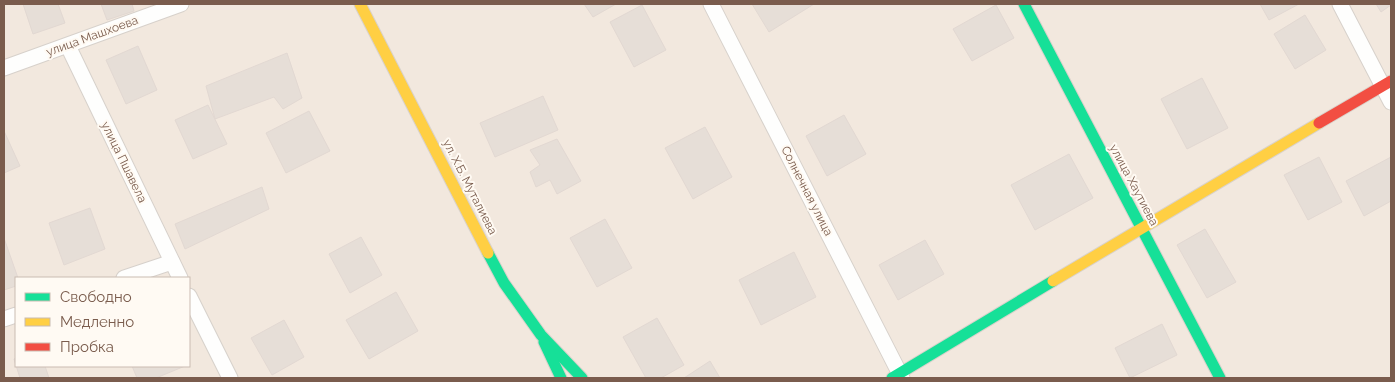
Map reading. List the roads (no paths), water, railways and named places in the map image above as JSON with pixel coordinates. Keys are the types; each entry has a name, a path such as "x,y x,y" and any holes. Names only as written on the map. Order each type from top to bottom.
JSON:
{"street":[{"name":"улица Машхоева","path":"4,68 180,4"},
{"name":"ул. Х.Б. Муталиева","path":"360,4 504,284 541,335 561,378"},
{"name":"Солнечная улица","path":"711,4 898,377"},
{"name":"улица Хаутиева","path":"1024,4 1220,378"},
{"path":"1340,4 1387,83 1391,102"},
{"name":"улица Пшавела","path":"68,46 180,277"},
{"path":"898,377 1141,228 1387,83"},
{"path":"127,277 172,262"},
{"path":"190,298 230,378"},
{"path":"541,335 582,378"}]}
